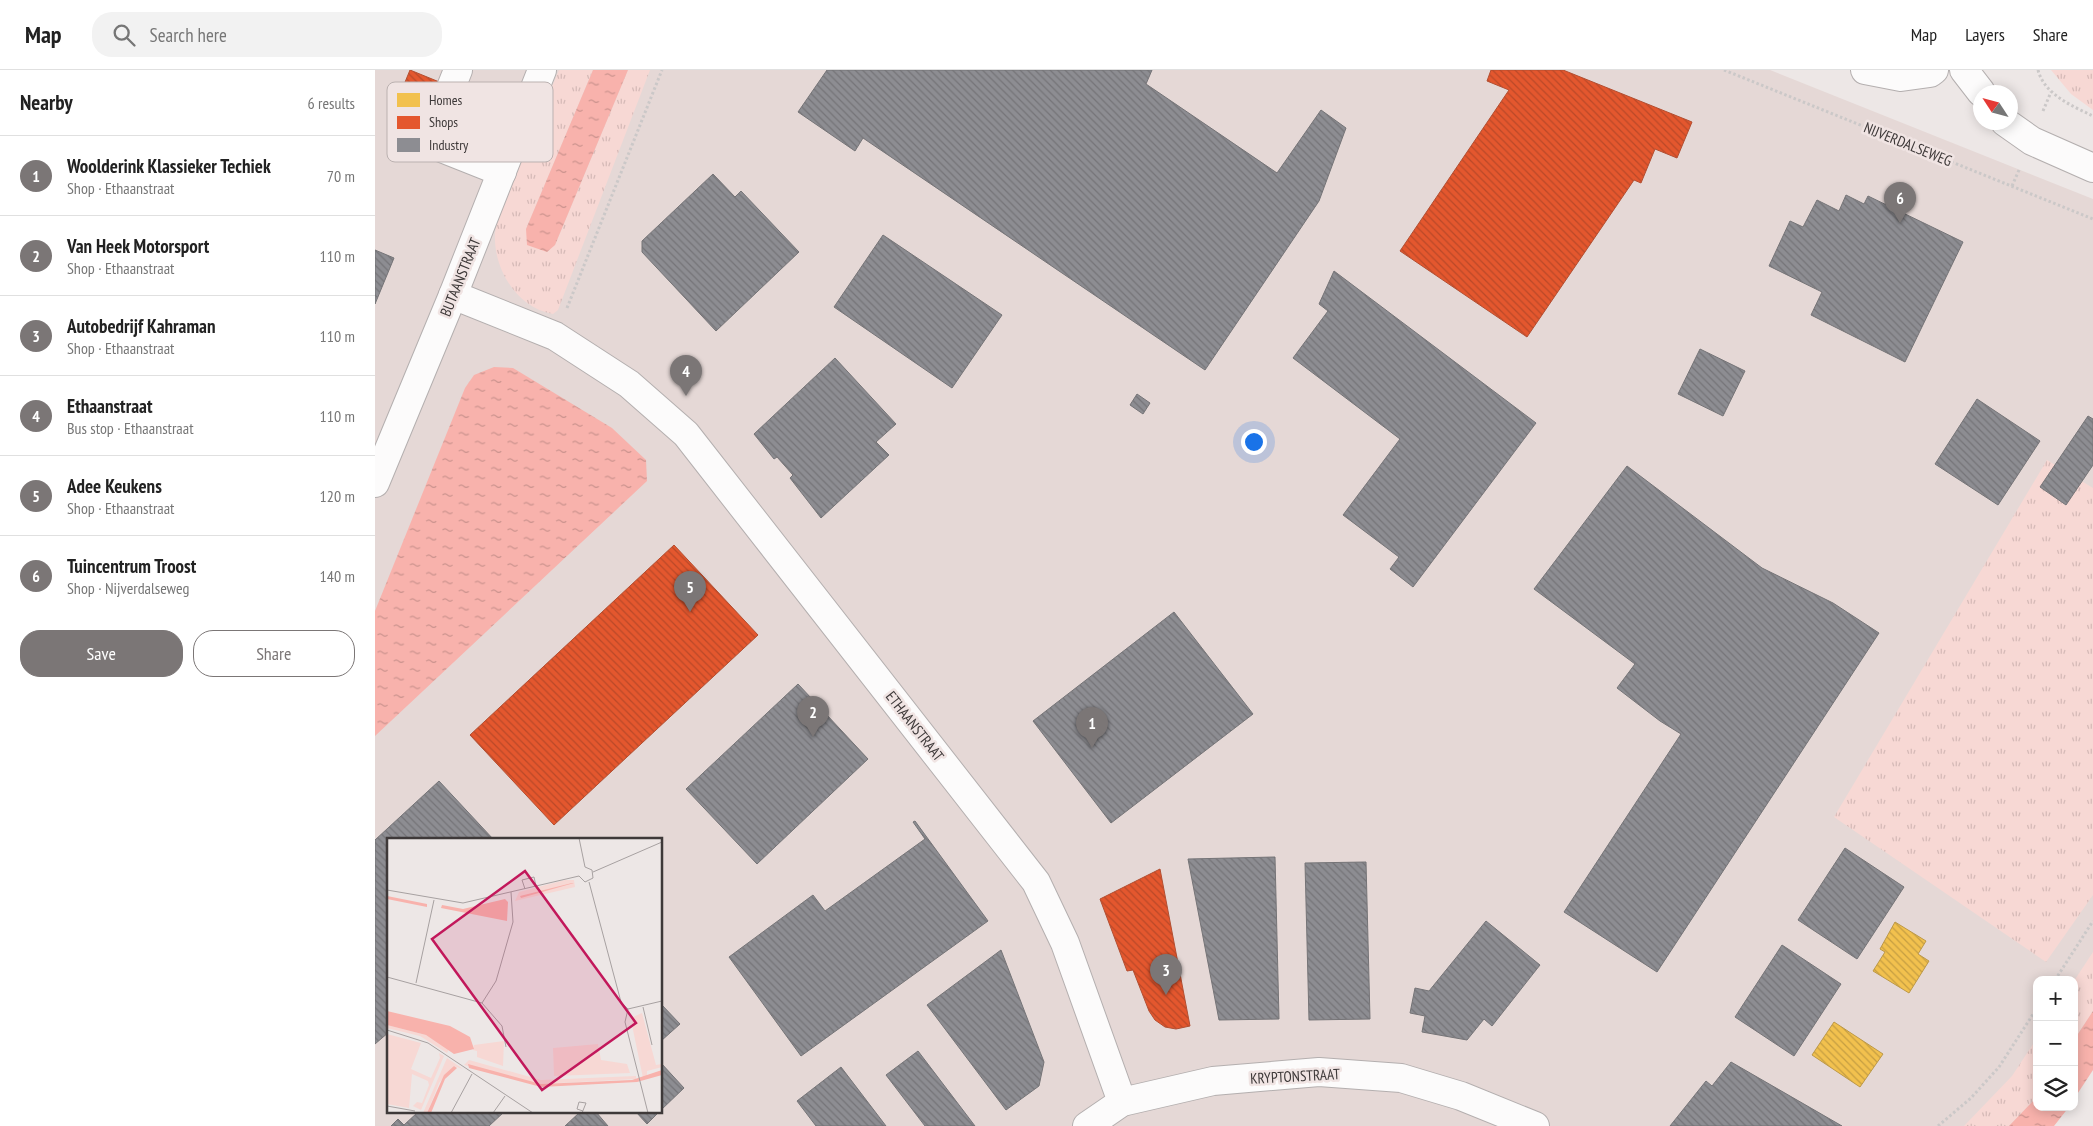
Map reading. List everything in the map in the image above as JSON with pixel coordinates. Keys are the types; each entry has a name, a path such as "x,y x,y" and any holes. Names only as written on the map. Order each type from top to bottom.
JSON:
{"street":[{"path":"453,82 458,70"},
{"path":"1865,70 1901,77 1930,73 1934,70"},
{"path":"1964,70 1976,85"},
{"path":"2016,130 2031,141 2093,168"},
{"path":"477,162 502,172"},
{"name":"BUTAANSTRAAT","path":"375,483 506,162"},
{"name":"ETHAANSTRAAT","path":"453,295 555,336 629,384 686,434 1036,882 1065,943 1122,1102"},
{"name":"KRYPTONSTRAAT","path":"1087,1126 1122,1102 1213,1081 1319,1072 1401,1078 1461,1096 1535,1126"}],"path":[{"path":"555,336 662,70"},
{"name":"NIJVERDALSEWEG","path":"1724,70 2093,219"},
{"path":"2038,70 2040,78 2051,92 2093,116"},
{"path":"2058,976 2093,921"},
{"path":"1938,1126 1971,1098 1999,1067 2033,1014"}],"shaded area":[{"path":"375,70 1770,70 2093,199 2093,1048 2078,1072 2078,976 2033,976 2033,1111 2039,1111 2045,1126 375,1126"}],"green space":[{"path":"559,70 593,70 526,229 555,245 628,70 650,70 558,310 553,314 528,304 510,285 498,260 495,247 495,233 500,211 521,162 553,162 553,84"},
{"path":"2051,70 2093,70 2093,110 2071,94"},
{"path":"2047,460 2093,488 2093,895 2046,962 1834,817"},
{"path":"2093,952 2093,1011 2078,1034 2078,976"},
{"path":"2033,1044 2033,1101 2009,1126 1964,1126 2012,1076"}],"water":[{"path":"593,70 628,70 555,245 547,252 527,245 526,229"},
{"path":"494,367 513,368 612,428 646,460 647,481 375,736 375,611 465,388 474,375"},
{"path":"2093,1011 2093,1070 2078,1093 2078,1066 2078,1034"},
{"path":"2033,1101 2033,1111 2066,1111 2054,1126 2009,1126"}],"building: Homes":[{"path":"1895,922 1926,941 1918,954 1929,961 1909,993 1873,971 1885,952 1880,949"},
{"path":"1834,1022 1883,1054 1860,1087 1812,1055"}],"building: Shops":[{"path":"410,70 439,82 405,82"},
{"path":"1491,70 1563,70 1692,122 1677,158 1655,149 1641,183 1634,180 1527,337 1400,251 1509,90 1487,81"},
{"path":"674,545 758,635 554,825 470,735"},
{"path":"1160,869 1190,1026 1176,1029 1165,1027 1155,1020 1149,1011 1133,970 1127,971 1100,899"}],"building: Industry":[{"path":"827,70 1152,70 1146,84 1277,173 1321,110 1346,128 1319,201 1205,370 863,138 855,151 798,112"},
{"path":"713,174 735,197 741,191 799,252 716,331 642,252 642,241"},
{"path":"1846,195 1864,204 1868,196 1963,242 1905,362 1811,315 1822,292 1769,266 1790,221 1803,227 1817,200 1839,211"},
{"path":"883,235 1002,315 952,388 834,307"},
{"path":"375,250 394,258 375,304"},
{"path":"1334,271 1536,423 1413,587 1390,569 1399,557 1343,515 1400,439 1293,358 1328,311 1319,304"},
{"path":"1700,349 1745,371 1723,416 1678,394"},
{"path":"835,358 896,424 876,442 889,455 821,518 790,478 793,475 777,457 774,459 754,434"},
{"path":"1137,394 1150,403 1143,414 1130,405"},
{"path":"1977,399 2040,441 1998,505 1935,464"},
{"path":"2088,416 2093,419 2093,465 2066,505 2040,487"},
{"path":"1627,466 1762,568 1833,603 1879,633 1657,972 1564,912 1681,734 1660,721 1617,688 1635,664 1534,589"},
{"path":"1174,612 1253,714 1111,823 1033,721"},
{"path":"798,684 868,759 757,864 686,789"},
{"path":"439,781 492,838 387,838 387,1034 375,1044 375,840"},
{"path":"915,821 988,921 801,1056 729,957 813,895 825,911 925,839 913,822"},
{"path":"1845,848 1904,887 1857,959 1798,920"},
{"path":"1275,857 1279,1019 1219,1020 1188,859"},
{"path":"1366,862 1370,1019 1309,1020 1305,863"},
{"path":"1486,921 1540,965 1492,1026 1484,1019 1467,1040 1422,1032 1425,1016 1410,1013 1415,988 1429,991"},
{"path":"1782,945 1841,984 1794,1056 1735,1017"},
{"path":"1001,950 1044,1062 1039,1086 1006,1110 927,1005"},
{"path":"663,1006 680,1024 663,1039"},
{"path":"918,1051 975,1126 925,1126 886,1075"},
{"path":"1731,1062 1842,1126 1670,1126 1706,1081 1712,1086"},
{"path":"663,1065 684,1088 663,1108"},
{"path":"841,1067 886,1126 816,1126 797,1101"},
{"path":"416,1114 502,1114 489,1126 391,1126 398,1119 404,1125"},
{"path":"578,1114 598,1114 608,1126 565,1126"},
{"path":"638,1114 657,1114 647,1124"}],"place":[{"name":"Tuincentrum Troost","path":"1900,223"},
{"name":"Ethaanstraat","path":"686,396"},
{"name":"Adee Keukens","path":"690,612"},
{"name":"Van Heek Motorsport","path":"813,737"},
{"name":"Woolderink Klassieker Techiek","path":"1092,748"},
{"name":"Autobedrijf Kahraman","path":"1166,995"}]}
